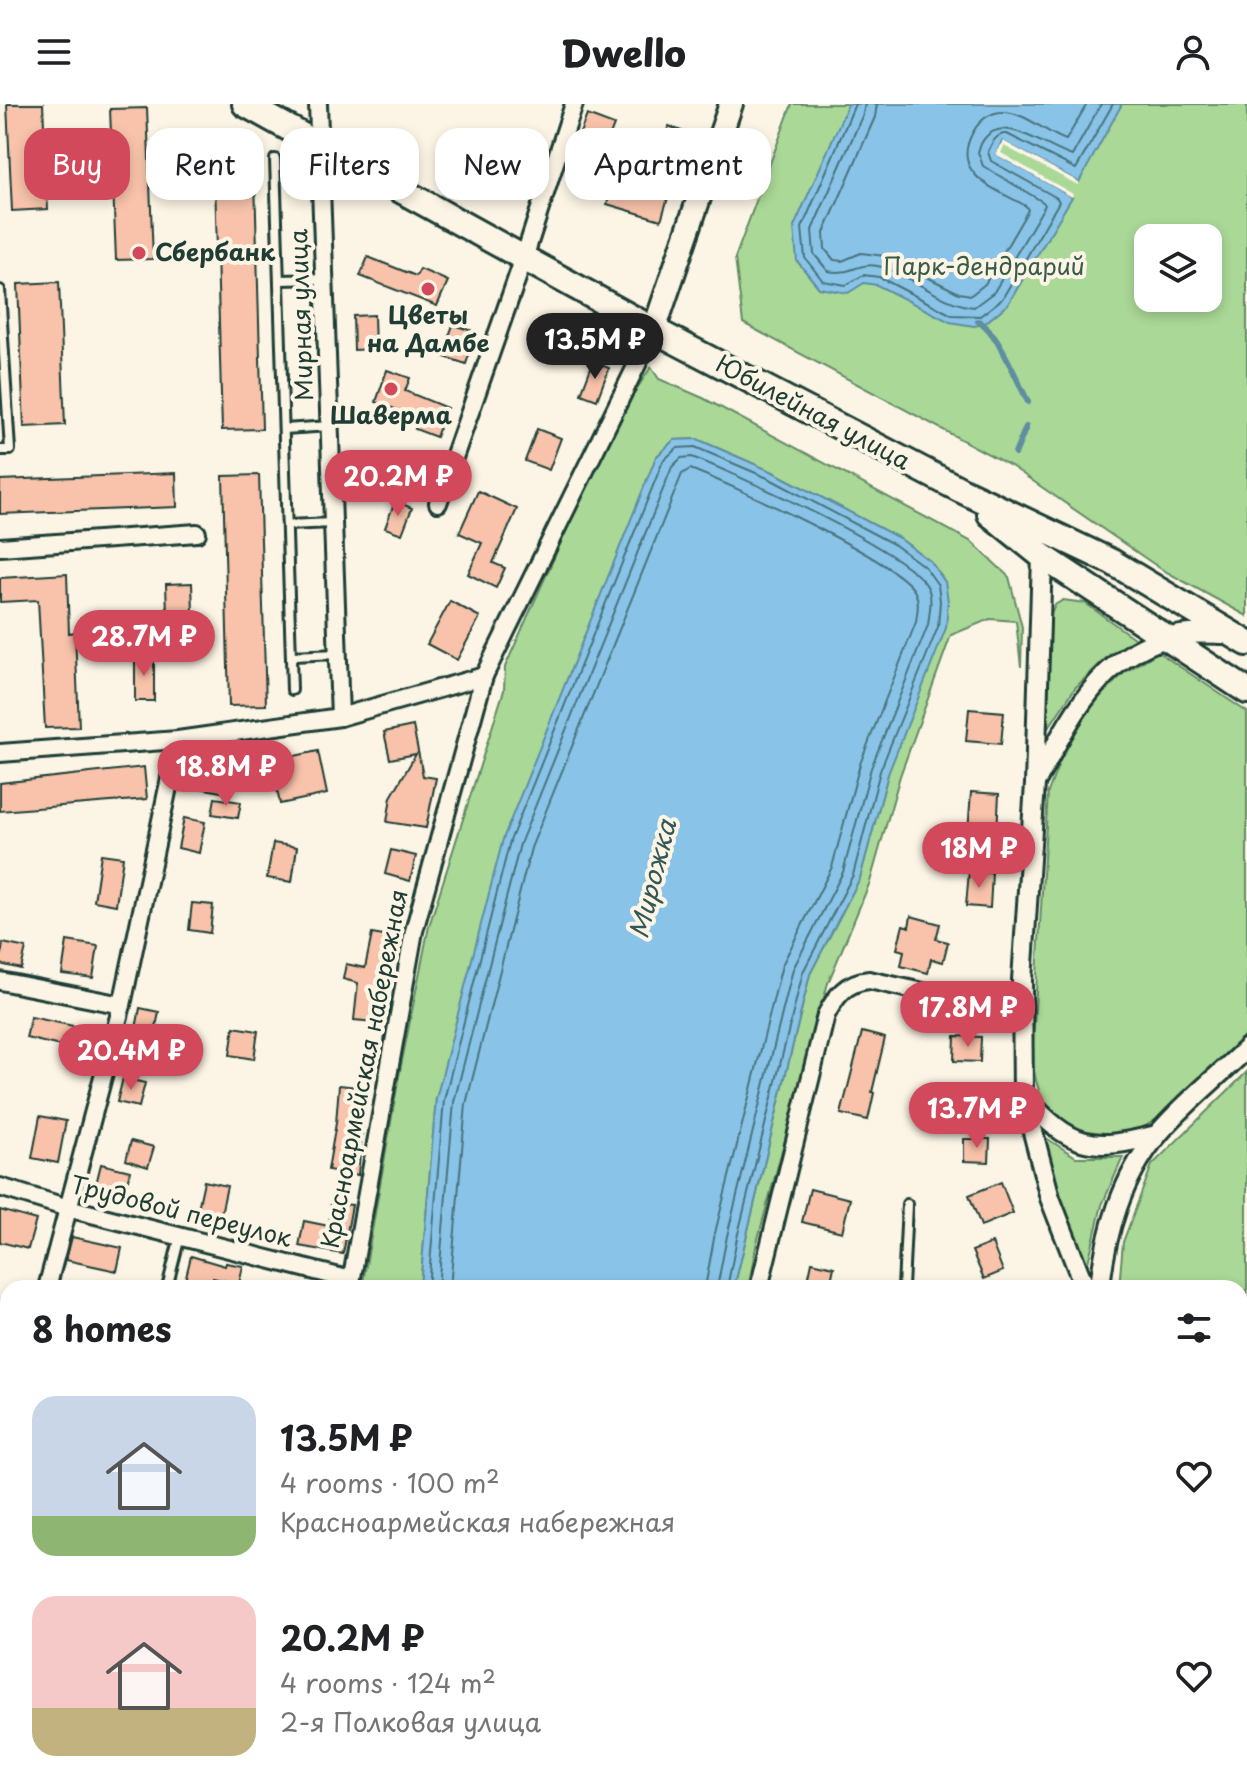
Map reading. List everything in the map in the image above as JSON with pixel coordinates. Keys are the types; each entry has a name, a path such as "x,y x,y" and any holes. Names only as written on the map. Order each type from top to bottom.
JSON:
{"main road":[{"name":"Юбилейная улица","path":"245,104 288,128"},
{"name":"Красноармейская набережная","path":"654,330 731,104"},
{"name":"Юбилейная улица","path":"418,200 654,330 961,490 1112,562 1238,638"},
{"name":"Юбилейная улица","path":"961,490 1042,556 1247,691"}],"street":[{"name":"Мирная улица","path":"318,104 319,128"},
{"path":"438,503 574,104"},
{"name":"Мирная улица","path":"322,200 340,717"},
{"name":"Красноармейская набережная","path":"352,1280 414,931 484,676 654,330"},
{"path":"0,547 197,533"},
{"path":"1042,556 1035,784 1022,1014 1023,1093 1050,1198 1082,1280"},
{"path":"1035,784 1077,706 1092,687 1126,659 1164,639 1193,634 1238,638"},
{"path":"0,753 178,740 340,717 484,676"},
{"path":"49,1280 122,1005 178,740"},
{"path":"761,1280 826,1015 844,989 856,981 869,980 1022,1014"},
{"path":"0,981 122,1005"},
{"path":"1101,1280 1110,1228 1118,1204 1157,1135 1247,1048"},
{"path":"1023,1093 1043,1117 1065,1136 1096,1144 1120,1144 1157,1135"},
{"name":"Трудовой переулок","path":"0,1187 337,1280"}],"lane":[{"path":"275,159 292,690"},
{"path":"279,280 325,279"},
{"path":"0,290 10,450 0,450"},
{"path":"284,429 330,426"},
{"path":"287,525 333,523"},
{"path":"292,656 337,654"},
{"path":"903,1280 907,1204"},
{"path":"169,1280 180,1236"}],"green space":[{"name":"Парк-дендрарий","path":"792,104 1247,104 1247,616 1161,569 1011,466 743,323 735,258 756,200 771,200 771,161"},
{"path":"651,367 659,379 703,398 972,542 1009,577 1022,627 1021,667 1016,621 990,619 951,635 900,776 870,882 828,983 757,1242 750,1280 736,1280 810,974 860,878 945,582 930,561 899,538 773,472 697,439 674,440 656,457 626,538 436,1099 421,1280 363,1280 429,926 504,690 505,667 615,422"},
{"path":"1063,600 1085,603 1134,638 1132,643 1110,654 1075,688 1049,727 1046,727 1051,614 1055,605"},
{"path":"1158,652 1247,712 1247,1034 1189,1092 1156,1119 1125,1135 1098,1136 1072,1128 1047,1107 1039,1090 1032,1058 1048,792 1066,745 1089,707 1124,673"},
{"path":"1247,1072 1247,1280 1120,1280 1123,1242 1152,1165"},
{"path":"1040,1134 1076,1157 1123,1157 1102,1205 1086,1271 1059,1200"}],"water":[{"path":"848,104 1122,104 1079,182 1002,141 996,154 1072,197 1008,304 984,324 974,326 950,322 877,285 864,283 848,293 819,288 797,261 794,227"},
{"name":"Мирожка","path":"697,439 773,472 899,538 930,561 945,582 948,601 946,628 888,774 860,878 810,974 736,1280 421,1280 436,1099 503,839 656,457 674,440"}],"pier":[{"path":"1003,141 1079,182 1078,185 1004,146 1001,153 1073,194 1072,197 995,154"}],"building":[{"path":"7,104 43,104 44,128 24,128 24,200 48,200 48,209 12,211"},
{"path":"147,108 146,200 151,200 153,259 116,260 114,200 130,200 130,128 111,128 110,109"},
{"path":"587,115 614,125 613,128 582,128"},
{"path":"216,200 256,200 262,429 222,430"},
{"path":"608,200 667,200 661,220 607,204"},
{"path":"368,257 416,276 420,269 448,281 437,306 360,276"},
{"path":"59,282 65,425 24,427 18,284"},
{"path":"374,315 375,349 354,350 353,316"},
{"path":"453,325 476,332 466,364 442,356"},
{"path":"593,362 609,368 597,400 581,394"},
{"path":"387,370 410,378 405,391 447,408 436,437 415,429 419,418 376,402"},
{"path":"537,429 561,438 549,470 525,461"},
{"path":"176,473 177,507 0,514 0,480"},
{"path":"259,475 266,705 229,706 223,476"},
{"path":"478,491 517,509 493,563 505,568 496,588 468,574 482,543 459,533"},
{"path":"395,501 412,508 402,534 385,528"},
{"path":"67,574 69,633 75,632 79,727 45,728 38,600 0,602 0,578"},
{"path":"192,583 194,641 168,642 166,584"},
{"path":"450,601 480,617 457,660 427,644"},
{"path":"135,655 154,655 154,701 135,701"},
{"path":"969,709 1004,712 1001,744 966,741"},
{"path":"413,726 423,776 436,778 426,828 387,822 391,797 416,754 390,759 384,732"},
{"path":"318,751 327,794 280,804 271,761"},
{"path":"144,767 147,799 0,811 0,783"},
{"path":"193,767 230,773 226,793 190,786"},
{"path":"971,792 999,794 997,833 968,831"},
{"path":"215,798 241,802 238,818 212,814"},
{"path":"184,818 205,822 199,853 178,848"},
{"path":"273,843 297,847 292,882 267,878"},
{"path":"391,850 416,856 410,881 385,874"},
{"path":"101,854 123,857 116,905 94,901"},
{"path":"969,871 992,873 990,908 966,906"},
{"path":"192,903 213,905 210,933 189,930"},
{"path":"911,916 940,924 936,939 948,942 943,962 931,959 928,973 901,966 904,951 897,949 903,925 909,927"},
{"path":"372,934 395,938 390,968 382,966 375,1022 354,1020 358,983 343,979 346,964 365,968"},
{"path":"67,941 98,946 93,978 62,974"},
{"path":"3,943 26,948 21,969 0,964"},
{"path":"140,1008 159,1012 153,1042 134,1039"},
{"path":"31,1017 78,1027 73,1049 26,1038"},
{"path":"234,1027 258,1031 254,1059 230,1055"},
{"path":"862,1032 885,1038 868,1120 841,1114"},
{"path":"955,1036 981,1037 980,1062 954,1061"},
{"path":"123,1078 145,1083 139,1107 117,1102"},
{"path":"339,1085 366,1088 358,1175 328,1170"},
{"path":"40,1116 66,1121 58,1163 32,1158"},
{"path":"964,1139 990,1139 989,1162 964,1161"},
{"path":"131,1141 154,1147 148,1167 126,1160"},
{"path":"101,1164 130,1171 124,1195 95,1188"},
{"path":"204,1181 227,1186 219,1223 196,1218"},
{"path":"1001,1182 1013,1213 981,1226 969,1195"},
{"path":"810,1189 850,1199 842,1232 802,1222"},
{"path":"331,1203 352,1205 343,1254 299,1246 304,1221 329,1226"},
{"path":"0,1210 36,1220 28,1249 0,1242"},
{"path":"72,1237 122,1248 117,1271 66,1260"},
{"path":"992,1243 1003,1271 984,1279 972,1251"},
{"path":"191,1256 225,1266 226,1263 243,1266 240,1280 185,1280"},
{"path":"812,1262 834,1267 831,1280 808,1280"}],"waterway":[{"path":"978,321 1000,345 1028,402"},
{"path":"1015,454 1026,427"}],"place":[{"name":"Сбербанк","path":"139,253"},
{"name":"Цветы на Дамбе","path":"428,289"},
{"name":"Шаверма","path":"391,389"}]}
